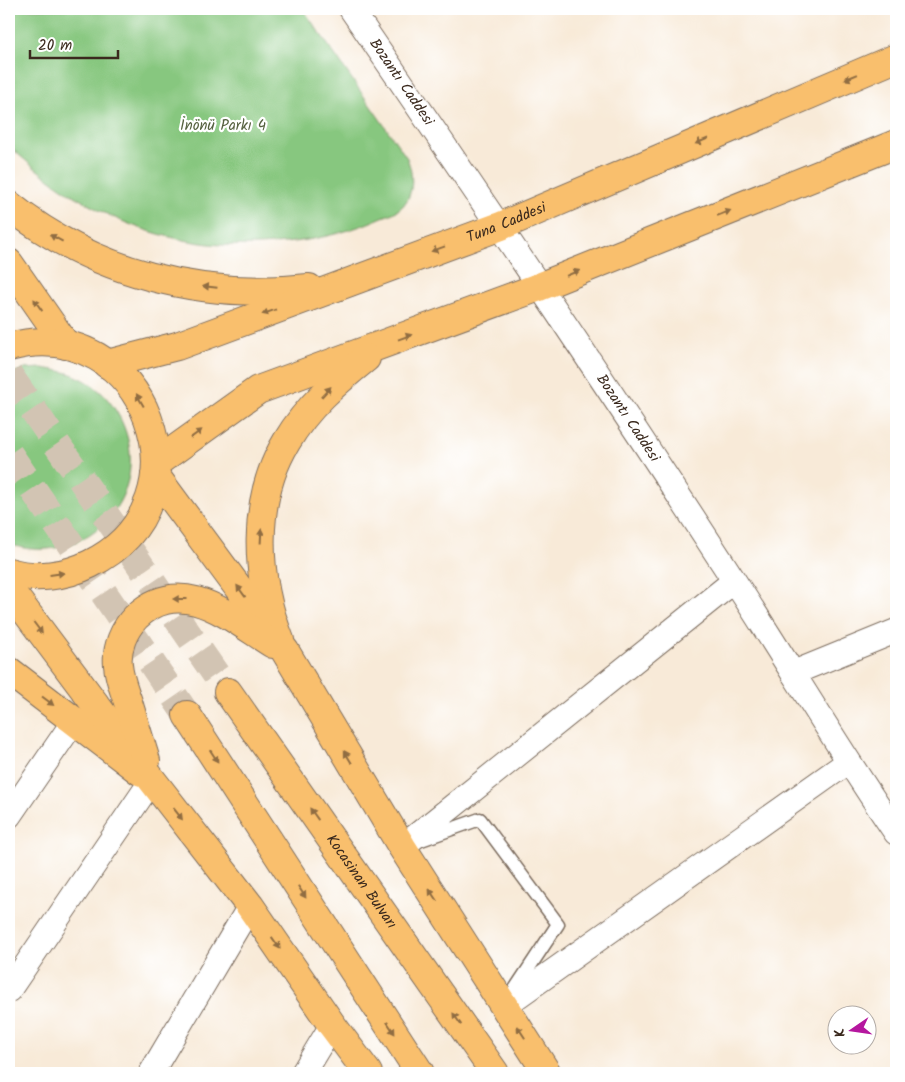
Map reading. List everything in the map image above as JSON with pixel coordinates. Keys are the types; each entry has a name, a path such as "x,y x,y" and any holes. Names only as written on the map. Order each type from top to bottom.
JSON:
{"main road":[{"name":"Tuna Caddesi","path":"107,364 177,346 501,226 896,58"},
{"path":"156,469 258,390 539,287 896,144"},
{"path":"9,205 47,233 92,257 116,267 170,281 227,289 267,290 345,284"},
{"path":"9,263 66,345"},
{"path":"9,347 43,342 66,345 88,352 107,364 125,379 139,397 146,411 155,440 156,469 146,507 135,527 120,544 101,559 81,569 59,575 36,576 9,572"},
{"path":"285,651 274,625 266,598 262,570 262,518 272,472 278,455 314,404 379,346"},
{"path":"156,469 285,651 402,847 547,1073"},
{"path":"9,589 152,780 250,906 332,1025 368,1073"},
{"path":"152,780 118,665 119,649 124,634 132,621 143,610 156,603 177,598 198,600 285,651"},
{"path":"9,672 152,780"},
{"name":"Kocasinan Bulvarı","path":"228,692 495,1073"},
{"path":"187,715 420,1073"}],"street":[{"name":"Bozantı Caddesi","path":"351,9 501,226 539,287 794,673 848,762 896,833"},
{"path":"402,847 734,581"},
{"path":"794,673 896,631"},
{"path":"9,816 74,721"},
{"path":"504,1006 848,762"},
{"path":"9,990 152,780"},
{"path":"151,1073 250,906"},
{"path":"303,1073 332,1025 360,1073"}],"lane":[{"path":"402,847 480,819 558,924 504,1006"}],"green space":[{"name":"İnönü Parkı 4","path":"9,9 303,9 407,158 412,179 408,199 396,211 340,233 301,241 261,245 199,243 162,235 119,220 61,188 9,146"},
{"path":"42,368 76,376 90,383 102,393 112,405 126,433 130,449 130,464 128,480 121,499 111,515 98,528 82,539 65,546 47,549 28,549 9,544 9,374 25,369"}],"tunnel":[{"path":"9,375 228,692"},
{"path":"9,454 187,715"}]}
